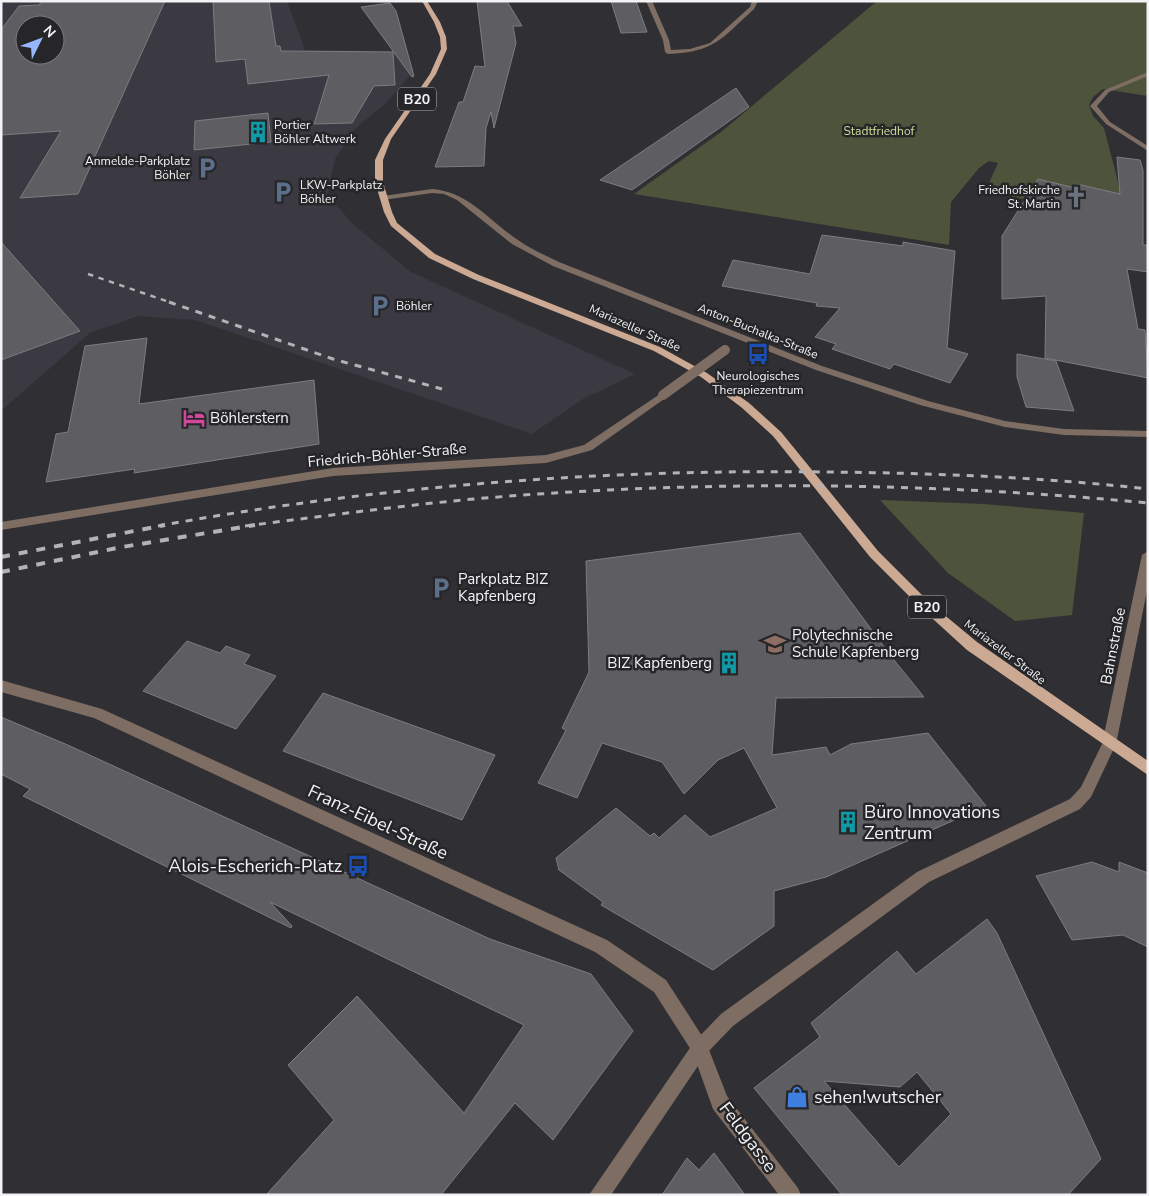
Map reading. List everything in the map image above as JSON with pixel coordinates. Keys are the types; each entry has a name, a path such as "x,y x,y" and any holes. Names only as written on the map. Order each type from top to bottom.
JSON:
{"main road":[{"name":"Mariazeller Straße","path":"424,1 437,22 443,37 444,49 433,74 388,139 379,160 379,182 383,198 394,224 410,240 432,256 476,278 657,350 704,375 745,404 777,434 874,554 926,606 972,646 1109,744"},
{"name":"B20","path":"1109,744 1148,769"}],"street":[{"path":"649,1 666,40 668,52 691,51 712,44 752,8 755,1"},
{"path":"1148,74 1107,91 1093,106 1108,123 1148,148"},
{"name":"Anton-Buchalka-Straße","path":"383,198 432,191 445,192 460,198 515,242 534,254 742,338 871,386 1005,424 1064,432 1148,434"},
{"name":"Friedrich-Böhler-Straße","path":"1,526 333,472 546,459 588,448 742,338"},
{"name":"Bahnstraße","path":"598,1195 700,1048 727,1020 923,877 1075,804 1086,792 1109,744 1148,555"},
{"name":"Franz-Eibel-Straße","path":"1,686 97,713 601,946 660,986 700,1048"},
{"name":"Feldgasse","path":"700,1048 720,1102 792,1195"}],"shaded area":[{"path":"1,1 287,1 305,50 398,51 413,72 387,102 356,128 335,159 327,195 354,225 411,272 635,374 583,399 532,434 195,320 138,316 90,333 1,411"}],"green space":[{"name":"Stadtfriedhof","path":"877,1 1148,1 1148,96 1103,89 1093,97 1089,105 1093,116 1104,128 1117,178 1123,205 1117,217 985,192 998,163 989,161 979,168 951,202 949,245 634,194 721,132"},
{"path":"880,500 984,504 1084,513 1072,615 1015,621 948,573"}],"building":[{"path":"42,1 165,1 78,194 20,198 61,131 1,135 1,30 19,6 39,5"},
{"path":"213,1 269,1 276,46 280,46 281,51 393,52 395,85 374,86 352,123 314,124 329,75 248,84 245,59 216,62"},
{"path":"477,1 507,1 522,26 513,26 516,43 494,128 491,112 486,128 484,166 435,167 459,102 463,102 475,66 485,67"},
{"path":"611,1 636,1 647,32 621,33"},
{"path":"390,3 396,11 414,76 412,77 361,7"},
{"path":"736,88 749,107 632,190 600,180"},
{"path":"268,113 271,142 194,150 195,121"},
{"path":"1117,157 1140,160 1143,170 1143,245 1148,245 1148,272 1127,269 1138,329 1145,330 1148,378 1045,358 1046,296 1002,299 1002,236 1038,179 1075,188 1077,184 1120,194"},
{"path":"822,235 903,246 903,242 955,251 947,348 968,354 950,383 894,364 890,369 832,349 836,344 815,337 840,308 816,306 817,303 722,286 733,260 810,274"},
{"path":"1,242 80,331 1,360"},
{"name":"Böhlerstern","path":"147,338 139,404 314,380 319,444 134,473 135,469 46,482 56,434 68,432 85,346"},
{"path":"1017,354 1056,361 1074,411 1026,407 1017,377"},
{"path":"800,533 894,660 924,697 776,698 772,755 826,747 830,755 851,744 928,733 986,806 826,877 774,891 774,926 713,970 601,905 603,902 559,870 556,858 616,808 650,836 654,833 659,838 685,815 710,837 777,808 744,748 718,760 684,794 662,762 602,743 577,798 538,783 566,730 562,728 589,672 586,561"},
{"path":"187,641 220,653 226,646 250,655 244,664 276,676 236,729 143,691"},
{"path":"323,693 495,755 462,820 283,751"},
{"path":"1,717 70,746 490,939 591,974 633,1031 553,1140 515,1103 441,1195 266,1195 334,1120 288,1065 357,996 464,1113 524,1025 270,902 292,926 291,928 23,796 30,789 1,774"},
{"path":"1092,862 1119,872 1119,862 1148,873 1148,947 1123,935 1072,940 1036,876"},
{"path":"987,919 997,933 1101,1159 1068,1195 842,1195 754,1088 820,1037 811,1023 897,951 916,974","holes":["917,1072 951,1114 899,1167 824,1081 900,1087"]},
{"path":"714,1153 745,1195 662,1195 687,1158 699,1170"}],"railway":[{"path":"88,274 172,303"},
{"path":"169,302 333,359 442,389"},
{"path":"158,526 323,500 490,483 573,477 740,472 905,473 1067,481 1148,489"},
{"path":"245,526 485,498 650,488 733,486 900,487 1065,496 1148,503"},
{"path":"1,557 165,525"},
{"path":"1,572 122,547 255,525"}],"place":[{"name":"Portier Böhler Altwerk","path":"258,132"},
{"name":"Anmelde-Parkplatz Böhler","path":"207,168"},
{"name":"LKW-Parkplatz Böhler","path":"283,192"},
{"name":"Friedhofskirche St. Martin","path":"1076,197"},
{"name":"Böhler","path":"380,306"},
{"name":"Neurologisches Therapiezentrum","path":"758,354"},
{"name":"Böhlerstern","path":"194,418"},
{"name":"Parkplatz BIZ Kapfenberg","path":"441,588"},
{"name":"Polytechnische Schule Kapfenberg","path":"775,644"},
{"name":"BIZ Kapfenberg","path":"729,663"},
{"name":"Büro Innovations Zentrum","path":"848,822"},
{"name":"Alois-Escherich-Platz","path":"358,866"},
{"name":"sehen!wutscher","path":"797,1097"}]}
